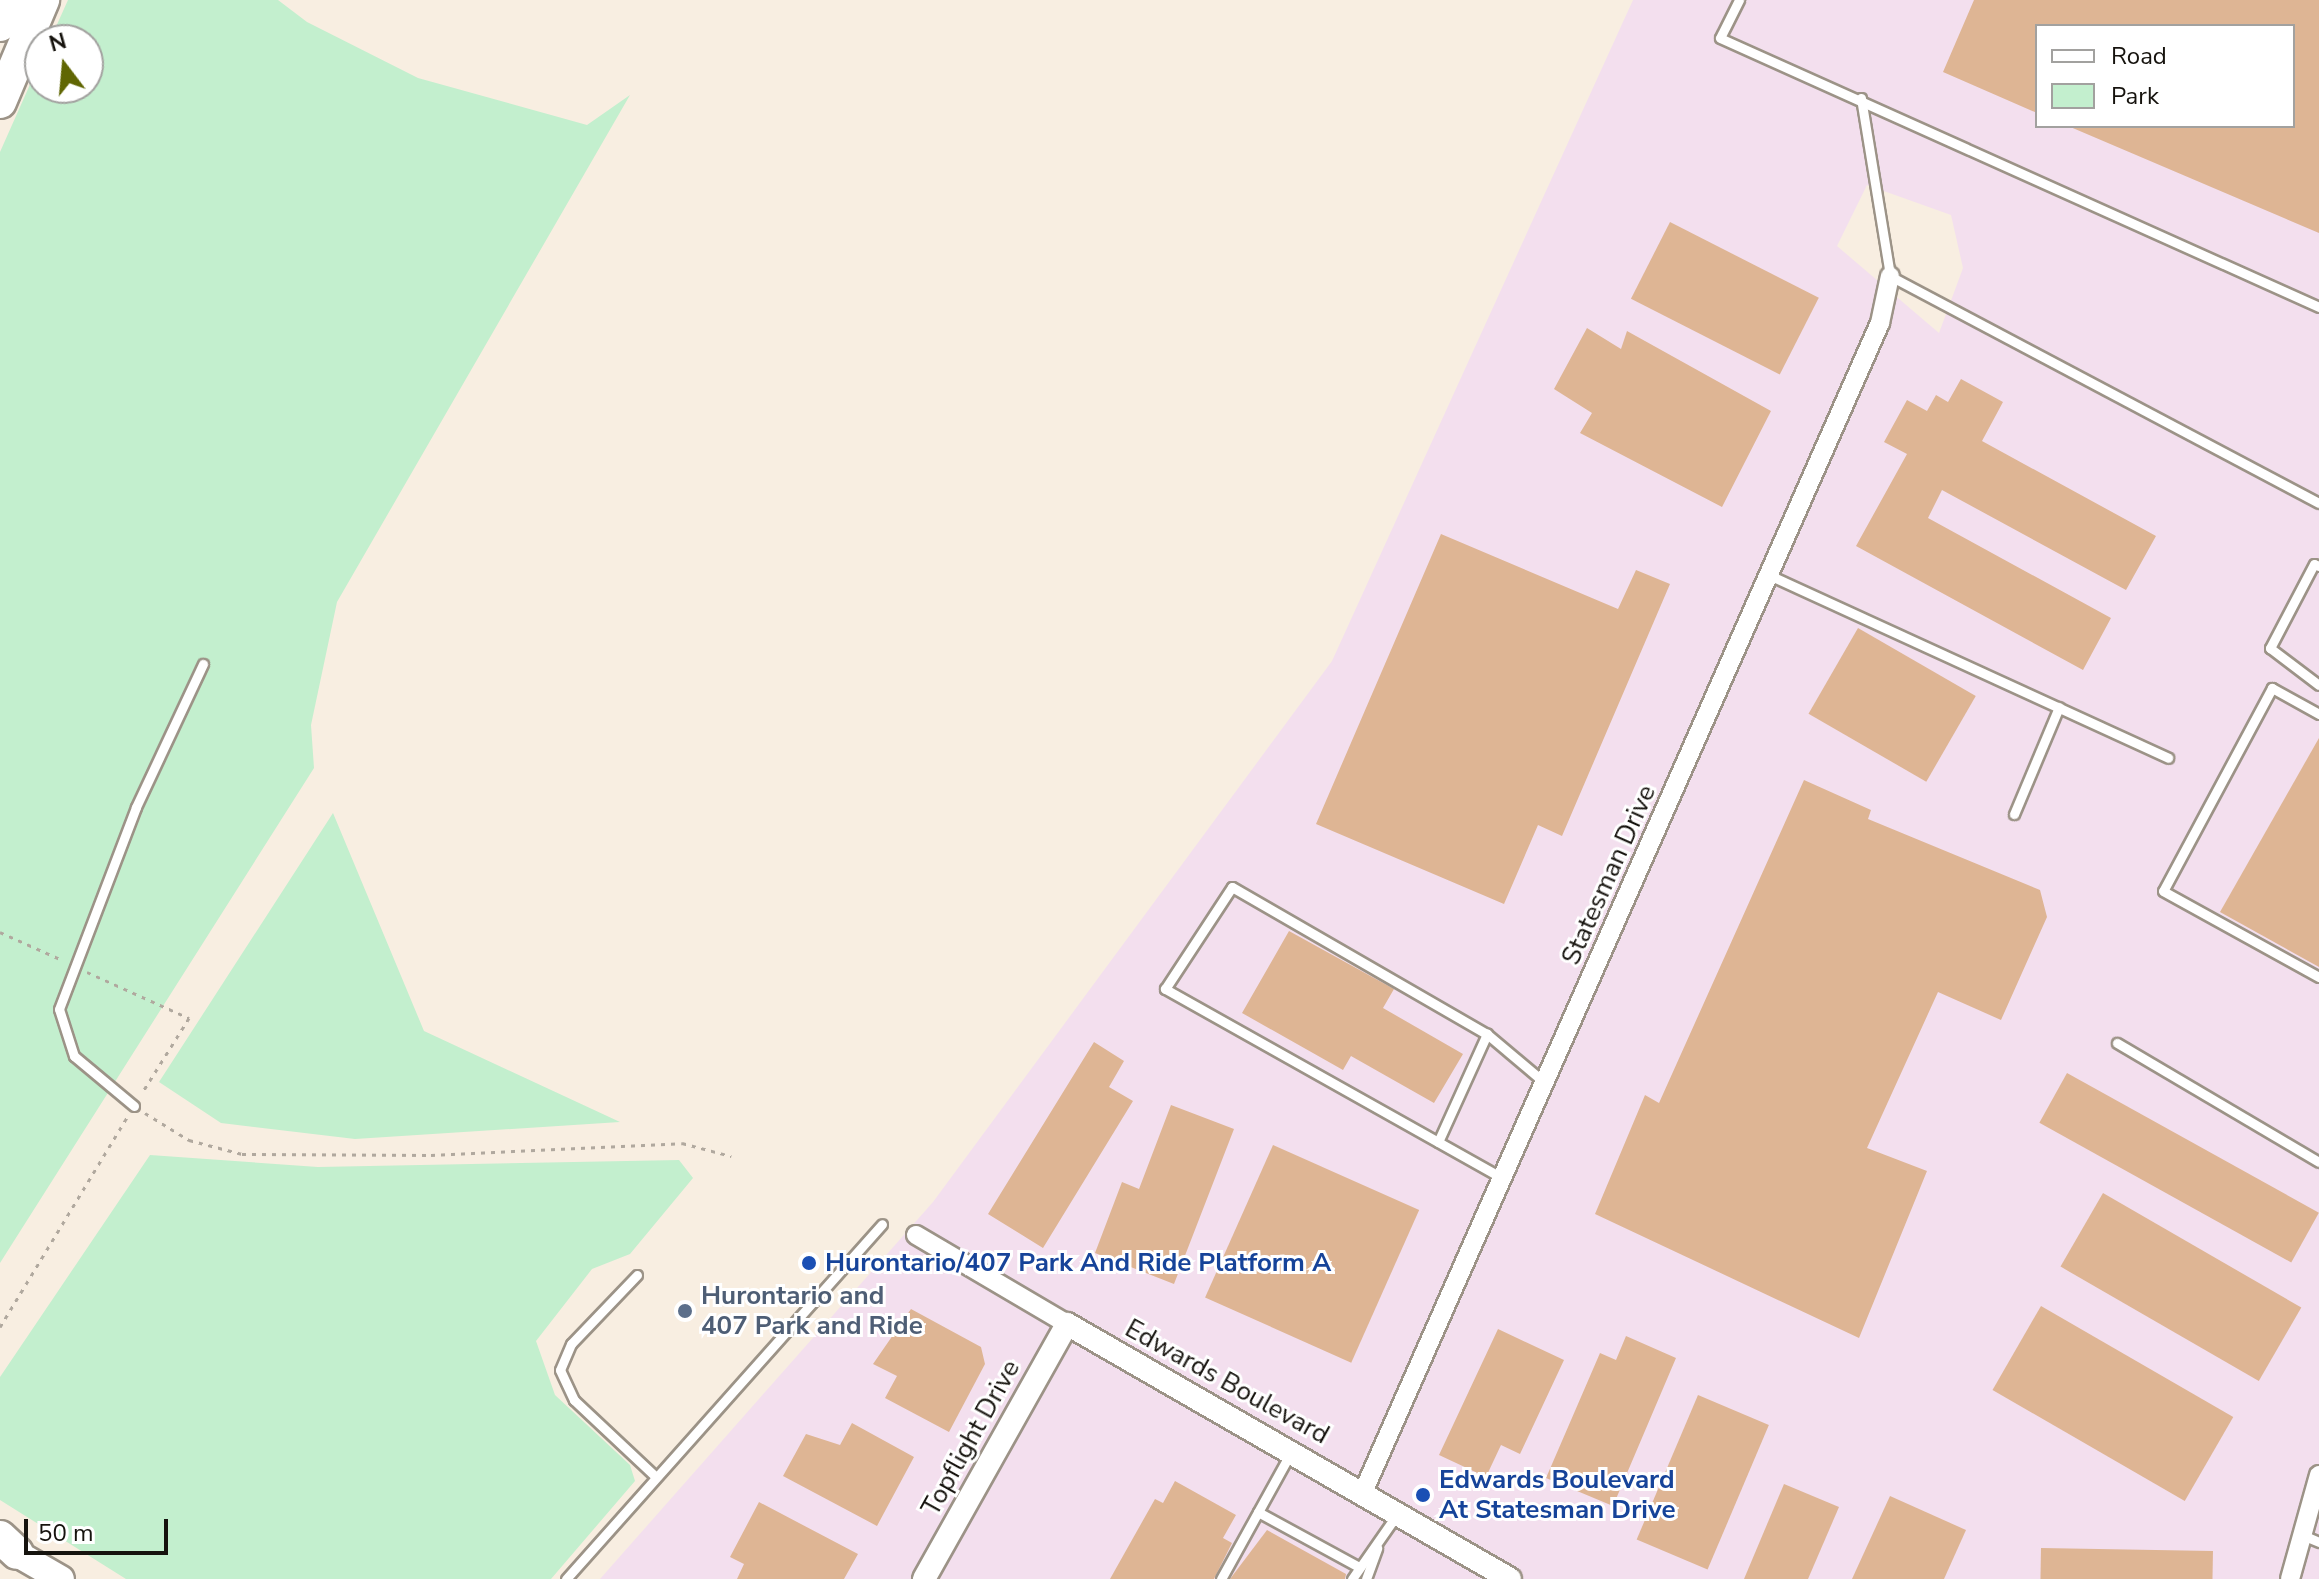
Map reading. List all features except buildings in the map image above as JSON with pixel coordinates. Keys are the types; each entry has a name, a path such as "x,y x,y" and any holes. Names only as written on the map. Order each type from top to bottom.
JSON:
{"highway":[{"path":"0,25 11,0"},
{"path":"0,102 43,0"}],"main road":[{"path":"6,1544 61,1579"}],"street":[{"name":"Statesman Drive","path":"1364,1490 1547,1084 1880,323 1890,276"},
{"name":"Edwards Boulevard","path":"916,1235 1067,1324 1364,1490 1510,1579"},
{"name":"Topflight Drive","path":"924,1579 1067,1324"},
{"path":"2290,1579 2298,1533 2319,1475"}],"lane":[{"path":"1739,0 1720,38 1861,98 2319,307"},
{"path":"1861,98 1890,276 2319,503"},
{"path":"2319,566 2314,564 2270,648 2319,685"},
{"path":"1769,575 2168,758"},
{"path":"134,1106 74,1056 63,1036 62,992 75,966 136,807 203,664"},
{"path":"2319,714 2272,688 2163,891 2319,977"},
{"path":"2014,814 2059,707"},
{"path":"1504,1179 1165,989 1232,887 1487,1034 1547,1084"},
{"path":"1438,1142 1487,1034"},
{"path":"2117,1043 2319,1162"},
{"path":"566,1579 882,1224"},
{"path":"637,1275 571,1344 560,1370 574,1400 655,1476"},
{"path":"1221,1579 1292,1451"},
{"path":"1366,1579 1377,1548 1399,1511"},
{"path":"1258,1512 1359,1567"},
{"path":"2298,1533 2319,1542"},
{"path":"1352,1579 1377,1548"}],"path":[{"path":"0,932 189,1018 0,1327"},
{"path":"134,1106 189,1140 242,1154 431,1155 682,1143 731,1156"}],"shaded area":[{"path":"1633,0 2319,0 2319,1579 600,1579 933,1202 1332,661","holes":["1867,185 1951,215 1963,268 1939,333 1837,246"]}],"green space":[{"path":"68,0 278,0 307,22 418,78 587,125 630,95 337,602 311,725 314,768 0,1263 0,152 24,98 24,104 104,104 104,24 57,24"},
{"path":"333,813 424,1031 620,1122 355,1139 221,1123 159,1082"},
{"path":"150,1155 318,1167 679,1160 693,1178 630,1254 592,1269 536,1341 555,1395 630,1465 635,1481 551,1579 126,1579 0,1500 0,1377"}],"place":[{"name":"Hurontario/407 Park And Ride Platform A","path":"809,1263"},
{"name":"Hurontario and 407 Park and Ride","path":"685,1311"},
{"name":"Edwards Boulevard At Statesman Drive","path":"1423,1495"}]}
